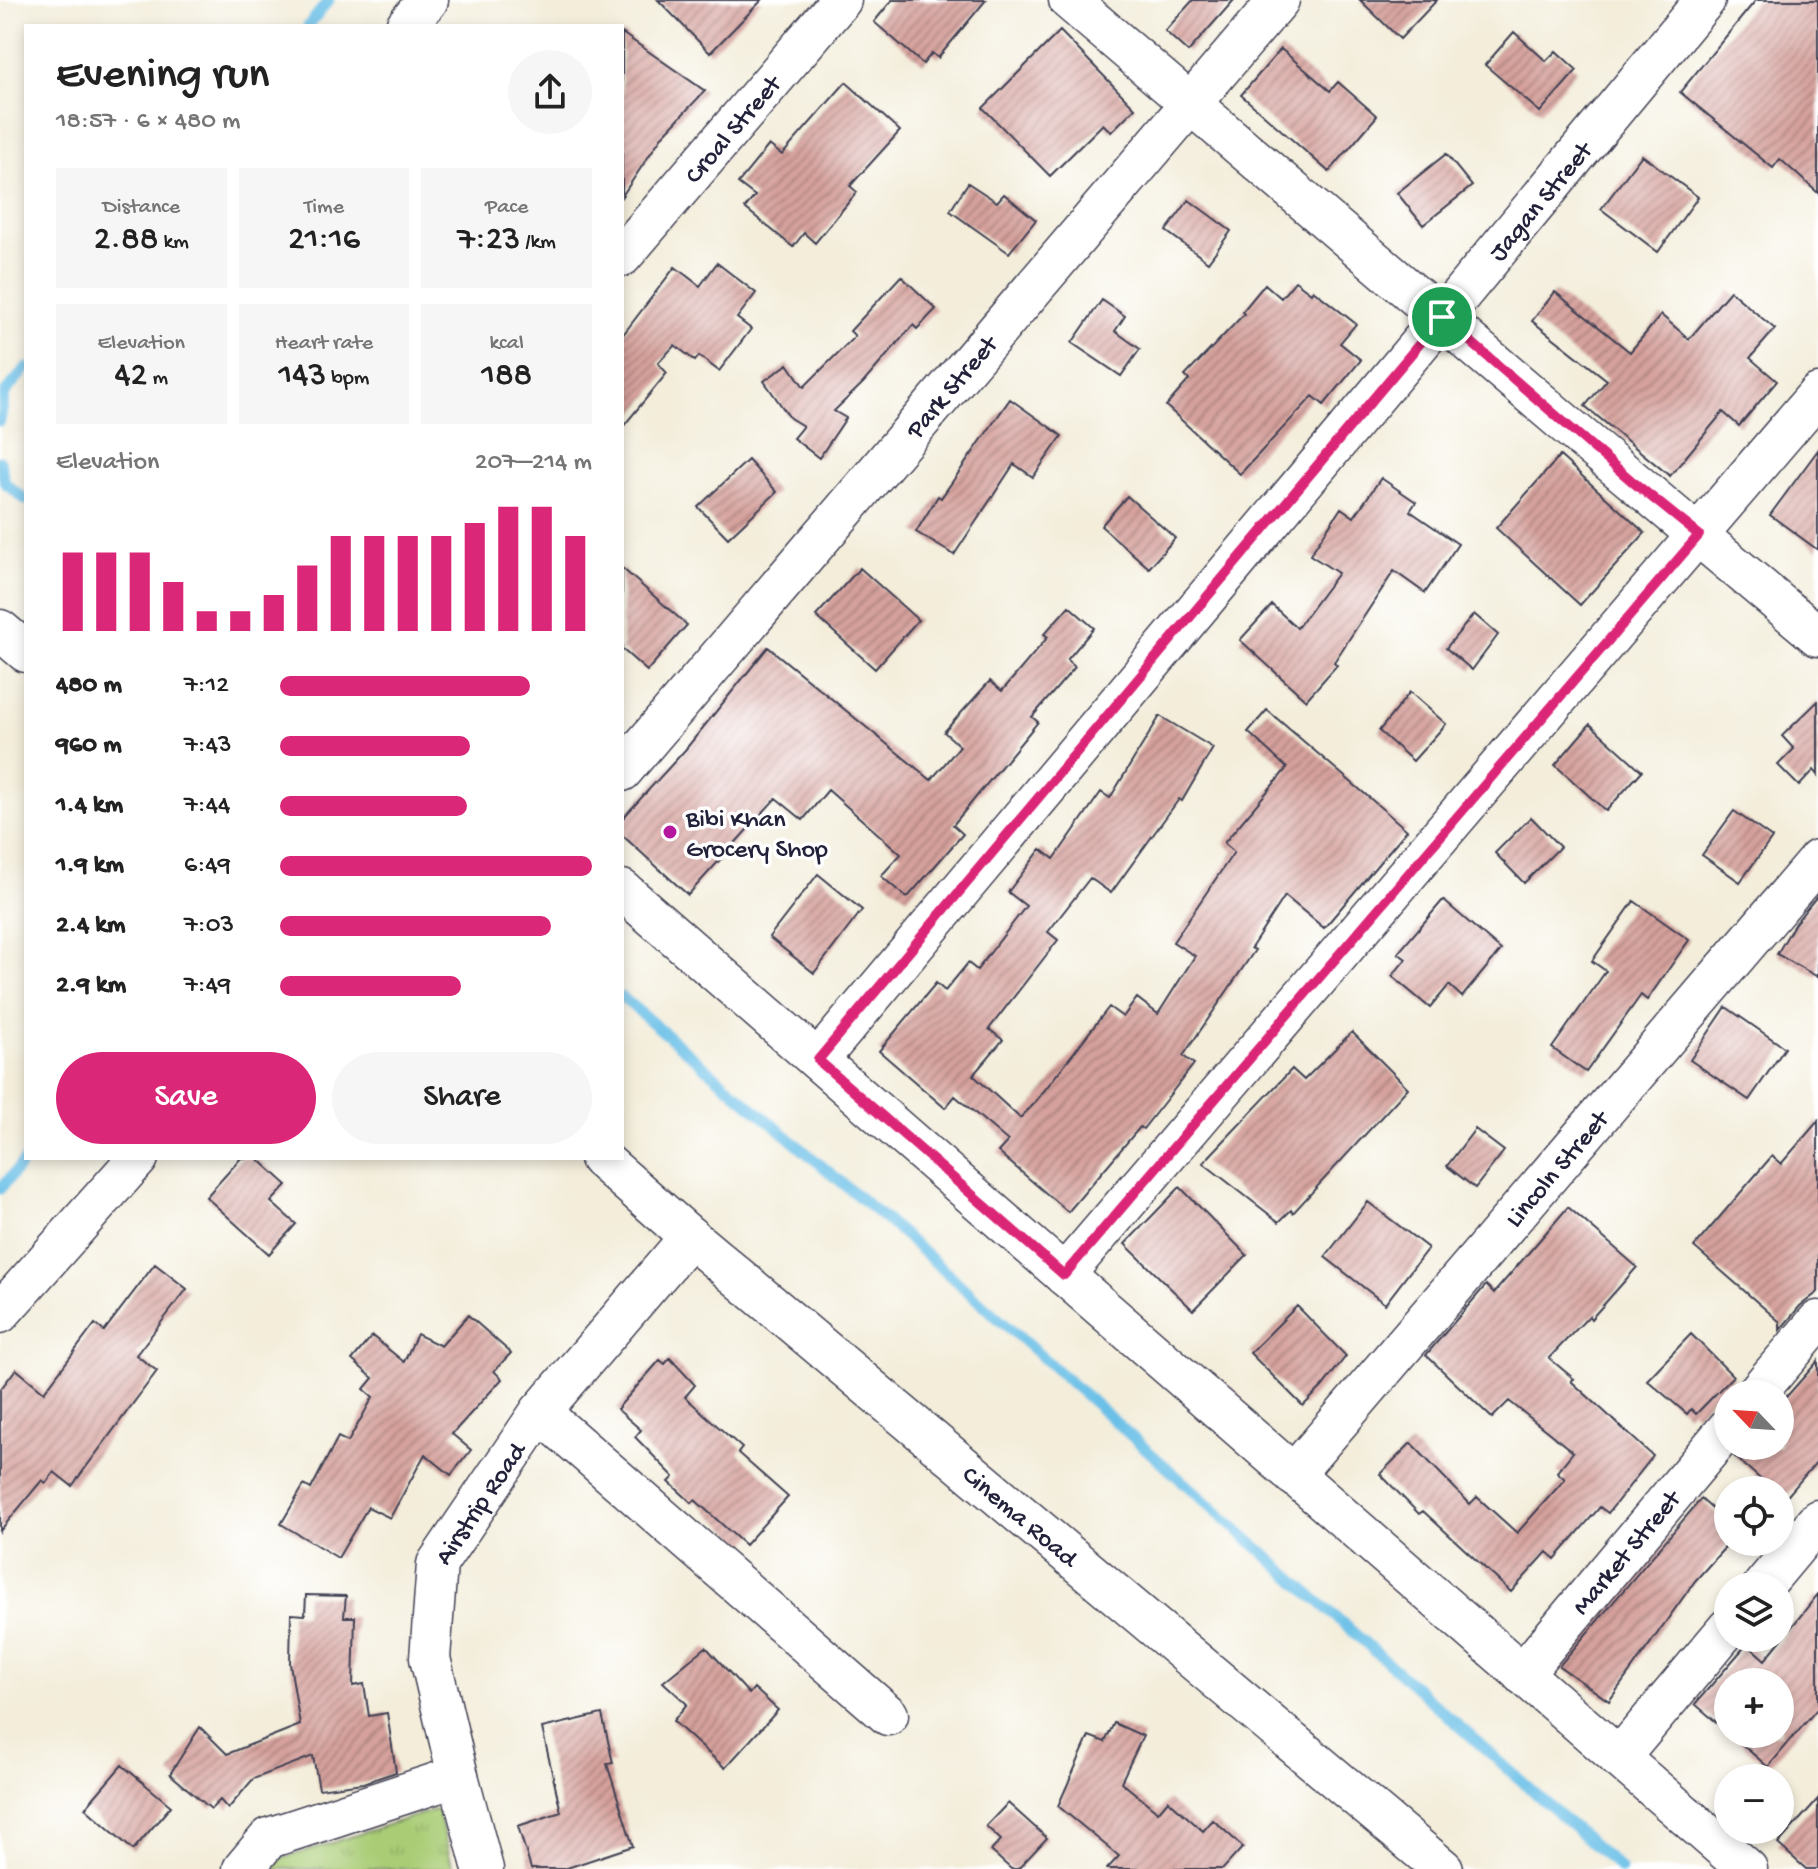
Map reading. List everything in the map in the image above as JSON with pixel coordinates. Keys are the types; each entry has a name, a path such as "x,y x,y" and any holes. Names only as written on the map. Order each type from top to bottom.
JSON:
{"street":[{"path":"408,24 428,0"},
{"name":"Croal Street","path":"624,254 841,0"},
{"path":"1069,0 1818,636"},
{"name":"Park Street","path":"624,769 1279,0"},
{"name":"Jagan Street","path":"818,1060 1705,0"},
{"path":"1064,1275 1818,394"},
{"path":"0,630 24,650"},
{"name":"Lincoln Street","path":"1293,1475 1818,860"},
{"path":"624,892 1747,1869"},
{"path":"0,1313 136,1160"},
{"name":"Cinema Road","path":"602,1160 1443,1869"},
{"name":"Airstrip Road","path":"483,1869 430,1658 437,1564 540,1412 690,1237"},
{"path":"1768,1380 1818,1321"},
{"path":"540,1412 888,1715"},
{"name":"Market Street","path":"1522,1674 1714,1445"},
{"path":"1775,1572 1818,1520"},
{"path":"1619,1758 1714,1645"},
{"path":"243,1869 269,1838 458,1776"}],"green space":[{"path":"437,1809 453,1869 273,1869 281,1859"}],"building":[{"path":"658,0 762,0 710,53"},
{"path":"892,0 986,0 938,58 932,53 923,64 874,22"},
{"path":"1193,0 1234,0 1188,52 1165,31"},
{"path":"1360,0 1437,0 1400,39"},
{"path":"1756,0 1818,0 1818,193 1780,159 1773,168 1680,92"},
{"path":"1060,31 1135,108 1111,132 1103,124 1050,176 983,108"},
{"path":"1514,32 1546,61 1556,51 1577,70 1540,112 1485,65"},
{"path":"624,34 705,91 663,135 624,193"},
{"path":"1281,49 1330,91 1338,82 1377,116 1329,172 1241,95"},
{"path":"846,82 900,131 850,186 857,192 815,243 804,233 793,247 745,208 755,196 738,183 769,145 782,155"},
{"path":"1446,154 1472,186 1423,225 1397,193"},
{"path":"1642,155 1698,197 1658,252 1601,209"},
{"path":"968,183 997,202 1004,194 1036,220 1009,253 950,211"},
{"path":"1189,200 1231,231 1208,262 1166,231"},
{"path":"717,263 756,293 737,318 751,329 719,371 699,356 695,361 675,345 658,363 667,373 624,426 624,333 675,267 700,286"},
{"path":"901,276 936,309 917,329 913,325 863,383 834,411 846,418 819,458 793,438 803,426 790,418 764,381 788,364 804,387 855,336 850,331"},
{"path":"1295,281 1311,293 1313,290 1356,324 1340,343 1361,360 1324,405 1313,396 1240,474 1166,406 1189,380 1185,376 1244,314 1242,312 1265,284 1281,298"},
{"path":"1730,291 1775,329 1750,358 1777,381 1739,426 1723,412 1670,476 1585,406 1607,380 1532,321 1555,292 1630,352 1661,315 1689,339"},
{"path":"1102,300 1125,316 1115,331 1140,349 1121,376 1072,343"},
{"path":"1010,399 1062,436 1033,477 1014,464 954,555 916,532 938,496 941,498"},
{"path":"1818,450 1818,550 1770,515"},
{"path":"1560,456 1645,533 1580,605 1496,528"},
{"path":"748,460 777,492 728,538 698,507"},
{"path":"1381,478 1416,502 1410,511 1458,544 1425,593 1394,571 1334,662 1337,665 1306,700 1240,640 1272,605 1297,628 1338,573 1310,555 1341,508 1354,517"},
{"path":"1127,496 1175,538 1149,568 1101,526"},
{"path":"860,568 918,620 875,669 816,616"},
{"path":"624,570 687,625 647,671 624,651"},
{"path":"1069,606 1094,628 1067,660 1075,667 1032,717 1038,722 953,825 963,834 907,898 881,876 901,854 828,790 803,820 776,798 688,895 624,837 624,817 685,750 768,647 931,780 960,746 944,732 990,681 1002,691 1048,637 1044,634"},
{"path":"1474,614 1498,635 1472,670 1446,648"},
{"path":"1410,692 1446,724 1413,761 1379,731"},
{"path":"1818,701 1818,775 1814,770 1799,786 1778,765 1794,749 1782,736"},
{"path":"1267,710 1407,830 1324,928 1285,896 1251,948 1255,950 1183,1056 1194,1064 1143,1129 1140,1127 1068,1212 998,1152 1008,1141 955,1096 945,1108 879,1051 936,983 945,991 968,963 977,970 1026,906 1008,892 1041,849 1054,859 1101,792 1110,798 1160,716 1213,748 1182,801 1179,799 1111,893 1090,878 1048,932 1058,940 989,1029 1003,1040 973,1075 1020,1118 1109,1007 1123,1017 1137,998 1158,1014 1195,956 1173,942 1234,852 1224,843 1287,768 1248,732"},
{"path":"1590,724 1642,771 1606,811 1555,765"},
{"path":"1734,811 1772,838 1740,882 1702,855"},
{"path":"1531,817 1560,847 1524,883 1495,853"},
{"path":"818,874 862,910 814,973 769,937"},
{"path":"1818,895 1818,977 1777,954 1795,923"},
{"path":"1443,900 1501,950 1462,997 1449,985 1430,1008 1392,976 1406,959 1398,953"},
{"path":"1634,901 1689,940 1647,1000 1641,995 1586,1072 1552,1048 1606,971 1592,961"},
{"path":"1726,1007 1785,1048 1749,1100 1690,1060"},
{"path":"1352,1032 1408,1088 1293,1213 1291,1210 1279,1222 1203,1163 1292,1069 1304,1080"},
{"path":"1818,1121 1818,1292 1800,1306 1780,1330 1780,1322 1694,1247 1772,1156 1781,1164"},
{"path":"1475,1129 1504,1151 1475,1188 1447,1166"},
{"path":"239,1160 259,1160 287,1185 271,1202 296,1224 269,1254 206,1197"},
{"path":"1180,1187 1247,1255 1193,1310 1125,1244"},
{"path":"1368,1202 1428,1248 1385,1304 1325,1257"},
{"path":"1568,1207 1637,1267 1591,1319 1589,1316 1549,1358 1653,1456 1608,1513 1600,1507 1555,1559 1547,1552 1511,1592 1423,1511 1419,1514 1380,1474 1411,1443 1470,1504 1477,1497 1517,1533 1565,1479 1557,1472 1573,1452 1509,1401 1492,1418 1426,1355 1486,1285 1494,1293"},
{"path":"155,1264 187,1289 136,1355 157,1371 72,1486 54,1472 46,1483 42,1480 0,1531 0,1390 16,1369 44,1392 95,1324 104,1331"},
{"path":"1297,1306 1346,1356 1303,1406 1250,1353"},
{"path":"468,1315 511,1353 494,1371 502,1379 452,1434 471,1450 451,1475 425,1454 390,1518 368,1507 338,1558 281,1524 304,1485 311,1489 338,1437 348,1442 373,1397 364,1389 373,1378 352,1360 372,1336 404,1362 417,1334 441,1346"},
{"path":"1691,1334 1733,1376 1729,1380 1714,1380 1714,1396 1696,1414 1691,1409 1687,1414 1647,1380"},
{"path":"670,1358 695,1385 685,1397 742,1448 738,1453 788,1497 745,1545 695,1500 692,1503 669,1482 674,1477 635,1437 641,1430 617,1409 660,1360 665,1364"},
{"path":"1818,1361 1818,1460 1794,1488 1794,1476 1757,1476 1739,1460 1794,1460 1794,1388"},
{"path":"1701,1499 1714,1511 1714,1556 1717,1556 1695,1581 1609,1701 1559,1666"},
{"path":"1818,1594 1818,1708 1794,1736 1794,1668 1726,1668 1740,1652 1756,1652 1765,1660 1771,1652 1794,1652 1794,1624"},
{"path":"306,1595 346,1596 344,1617 355,1617 353,1686 364,1684 369,1716 387,1713 396,1772 363,1783 319,1789 313,1756 253,1779 228,1809 220,1800 211,1809 170,1774 200,1727 227,1754 300,1725 290,1664 291,1614 305,1615"},
{"path":"706,1647 749,1694 754,1688 778,1710 725,1768 673,1721 687,1704 663,1682"},
{"path":"1714,1682 1714,1720 1695,1704"},
{"path":"602,1714 613,1763 607,1764 633,1846 564,1869 531,1869 518,1826 561,1812 542,1728"},
{"path":"1114,1723 1143,1736 1121,1782 1158,1812 1168,1800 1203,1831 1213,1820 1243,1847 1223,1869 1107,1869 1119,1856 1058,1806 1089,1736 1105,1742"},
{"path":"1746,1748 1784,1748 1771,1764 1765,1764"},
{"path":"122,1765 171,1806 133,1850 85,1808"},
{"path":"1818,1799 1818,1869 1806,1869 1778,1844 1794,1844 1794,1826"},
{"path":"1008,1803 1047,1838 1018,1869 1011,1869 991,1851 1001,1840 986,1826"}],"waterway":[{"path":"310,24 329,0"},
{"path":"0,421 5,393 24,370"},
{"path":"0,461 5,483 24,498"},
{"path":"624,999 905,1236 1621,1869"},
{"path":"0,1189 25,1160"}],"place":[{"name":"Bibi Khan Grocery Shop","path":"670,832"}],"route":[{"path":"1442,317 1699,535 1064,1275 818,1060 1442,317"}]}
